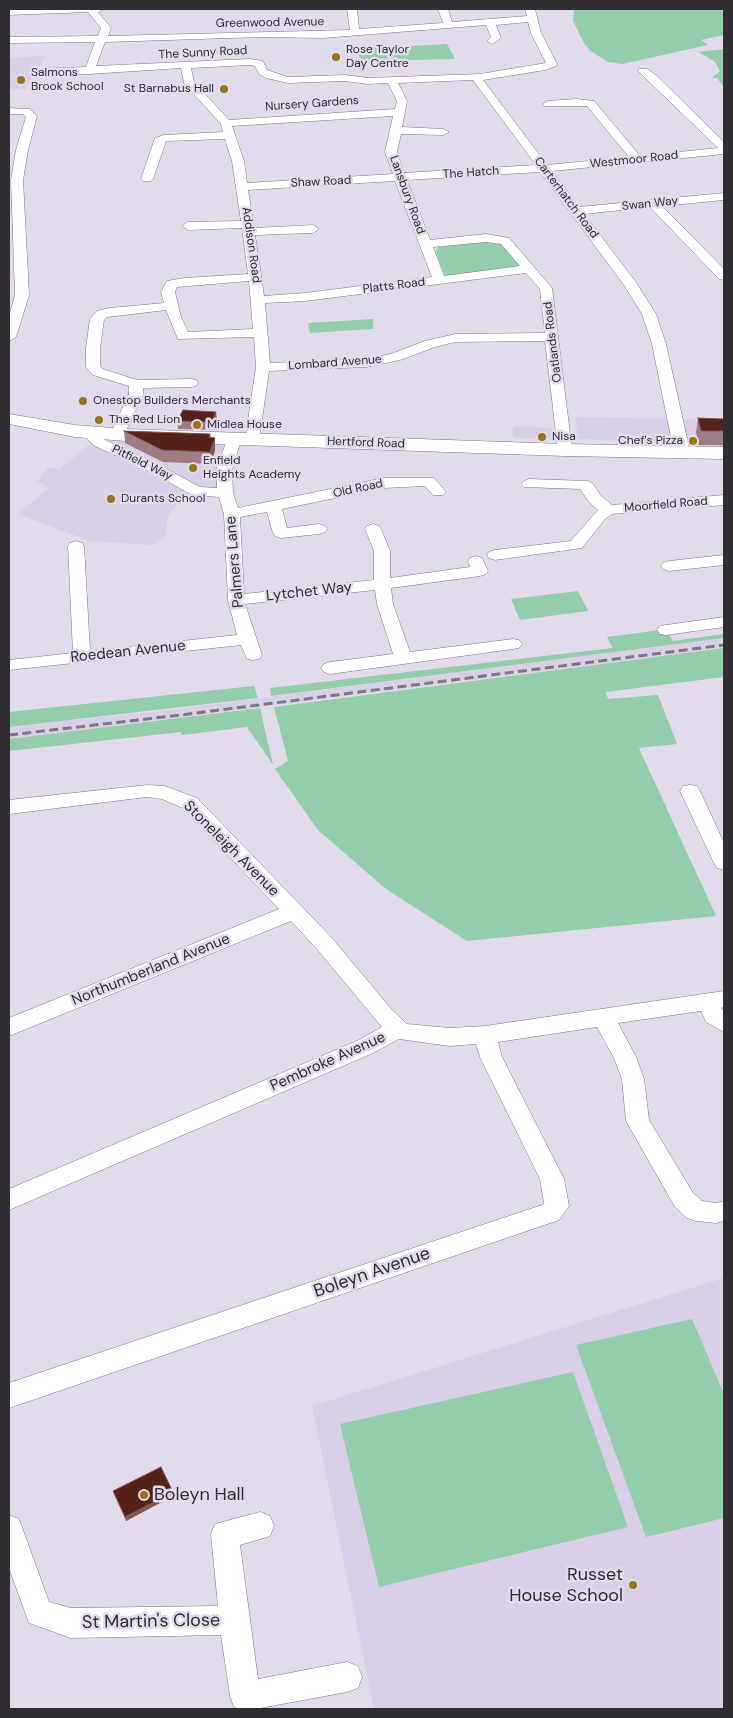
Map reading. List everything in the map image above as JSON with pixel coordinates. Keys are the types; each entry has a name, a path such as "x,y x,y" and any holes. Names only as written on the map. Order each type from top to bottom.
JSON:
{"main road":[{"name":"Hertford Road","path":"9,419 117,435 566,450 724,453"}],"street":[{"path":"89,71 106,27 90,9"},
{"path":"9,12 99,9"},
{"path":"352,9 355,33"},
{"path":"443,9 450,26"},
{"path":"480,77 551,65 530,14"},
{"name":"Greenwood Avenue","path":"9,40 355,33 490,22 530,14"},
{"path":"490,22 496,38 492,41"},
{"name":"The Sunny Road","path":"40,72 250,62 259,63 263,72 270,76 288,80 345,78 391,80 480,77"},
{"name":"Addison Road","path":"186,66 189,82 228,129 238,161 242,187 255,277 263,366 243,440"},
{"path":"643,71 653,78 724,150"},
{"name":"Carterhatch Road","path":"480,77 478,81 630,284 649,314 659,344 682,452"},
{"name":"Lansbury Road","path":"391,80 402,101 391,152 440,281"},
{"path":"548,104 590,103 638,160"},
{"path":"9,111 26,111 32,116 22,150 17,180 22,295 9,337"},
{"name":"Nursery Gardens","path":"147,179 159,140 164,138 228,129 399,112"},
{"path":"396,130 443,132"},
{"name":"Westmoor Road","path":"543,168 724,150"},
{"name":"The Hatch","path":"400,178 543,168"},
{"name":"Shaw Road","path":"242,187 400,178"},
{"name":"Swan Way","path":"576,211 724,196"},
{"path":"653,203 724,276"},
{"path":"188,226 314,230"},
{"name":"Oatlands Road","path":"425,244 497,238 505,241 546,288 566,450"},
{"name":"Platts Road","path":"257,300 304,297 530,269"},
{"path":"255,277 172,284 168,292 183,336 261,333"},
{"path":"172,306 102,314 98,319 93,348 93,366 98,372 136,384 191,384"},
{"name":"Lombard Avenue","path":"263,366 366,363 395,357 430,344 455,338 553,337"},
{"path":"117,435 136,394 136,384"},
{"name":"Pitfield Way","path":"95,433 94,439 100,443 154,468 198,492 225,494"},
{"name":"Palmers Lane","path":"243,440 224,470 225,494 232,514 236,600 250,647"},
{"name":"Old Road","path":"232,514 384,483 429,481 438,492"},
{"name":"Moorfield Road","path":"529,484 583,484 588,487 595,499 608,510"},
{"name":"Moorfield Road","path":"494,555 580,547 599,516 608,510 724,500"},
{"path":"272,506 281,533 320,529"},
{"path":"373,529 382,551 382,584 385,604 403,658"},
{"path":"76,546 82,658"},
{"path":"669,566 724,560"},
{"name":"Lytchet Way","path":"236,600 480,571 476,562"},
{"path":"666,630 724,622"},
{"path":"330,668 512,644"},
{"name":"Roedean Avenue","path":"9,664 250,647"},
{"name":"Stoneleigh Avenue","path":"9,808 136,791 172,795 190,804 324,943 384,1016 398,1029"},
{"path":"690,792 724,863"},
{"name":"Northumberland Avenue","path":"9,1027 294,912"},
{"path":"715,1000 714,1016 724,1023"},
{"name":"Pembroke Avenue","path":"9,1200 365,1047 398,1029 433,1036 485,1035 715,1000"},
{"path":"603,1017 625,1057 632,1079 638,1120 684,1200 696,1211 716,1214 724,1211"},
{"name":"Boleyn Avenue","path":"9,1396 550,1213 557,1206 552,1179 492,1057 485,1035"},
{"name":"St Martin's Close","path":"260,1526 225,1534 234,1620 245,1696 347,1677"},
{"name":"St Martin's Close","path":"9,1529 39,1613 71,1623 234,1620"}],"shaded area":[{"name":"Salmons Brook School","path":"45,56 27,89 9,90 9,58"},
{"path":"575,417 724,420 724,447 616,445 615,440 578,439"},
{"path":"513,426 552,428 552,438 513,438"},
{"name":"Enfield Heights Academy","path":"111,441 226,446 218,490 207,491"},
{"name":"Durants School","path":"91,443 197,491 175,507 167,518 166,535 152,545 90,541 18,514 49,488 37,481 49,467 60,469"},
{"path":"724,638 724,648 9,739 9,727 161,711"},
{"path":"724,1278 724,1709 374,1709 312,1406"}],"green space":[{"path":"574,9 724,9 724,35 701,40 708,45 622,64 608,62 585,45 573,21"},
{"path":"447,44 455,59 362,61 355,49"},
{"path":"724,49 724,87 717,78 712,78 720,71 715,62 699,52"},
{"path":"495,241 502,243 524,267 452,278 445,275 436,254 438,247"},
{"path":"373,319 373,329 310,333 308,323"},
{"path":"578,591 588,611 520,620 511,599"},
{"path":"661,630 668,632 673,641 724,634 724,638 271,696 270,688 613,648 607,637"},
{"path":"724,648 724,677 606,692 608,699 658,695 677,744 639,748 716,916 467,941 386,889 318,830 275,769 288,761 274,707"},
{"path":"254,686 258,698 9,727 9,712"},
{"path":"260,708 273,765 247,727 182,735 181,732 9,751 9,739"},
{"path":"692,1319 724,1394 724,1518 646,1537 576,1345"},
{"path":"573,1372 628,1527 379,1587 340,1424"}],"building":[{"path":"183,410 216,412 215,422 177,421"},
{"path":"698,418 724,419 724,431 701,431"},
{"path":"124,431 210,434 209,437 215,438 210,452 162,450"},
{"name":"Boleyn Hall","path":"161,1467 173,1492 125,1517 113,1491"}],"railway":[{"path":"9,735 181,715 724,645"}],"place":[{"name":"Rose Taylor Day Centre","path":"336,57"},
{"name":"Salmons Brook School","path":"21,80"},
{"name":"St Barnabus Hall","path":"224,89"},
{"name":"Onestop Builders Merchants","path":"83,401"},
{"name":"The Red Lion","path":"99,420"},
{"name":"Midlea House","path":"197,425"},
{"name":"Nisa","path":"542,437"},
{"name":"Chef's Pizza","path":"693,441"},
{"name":"Enfield Heights Academy","path":"193,468"},
{"name":"Durants School","path":"111,499"},
{"name":"Boleyn Hall","path":"144,1495"},
{"name":"Russet House School","path":"633,1585"}]}
